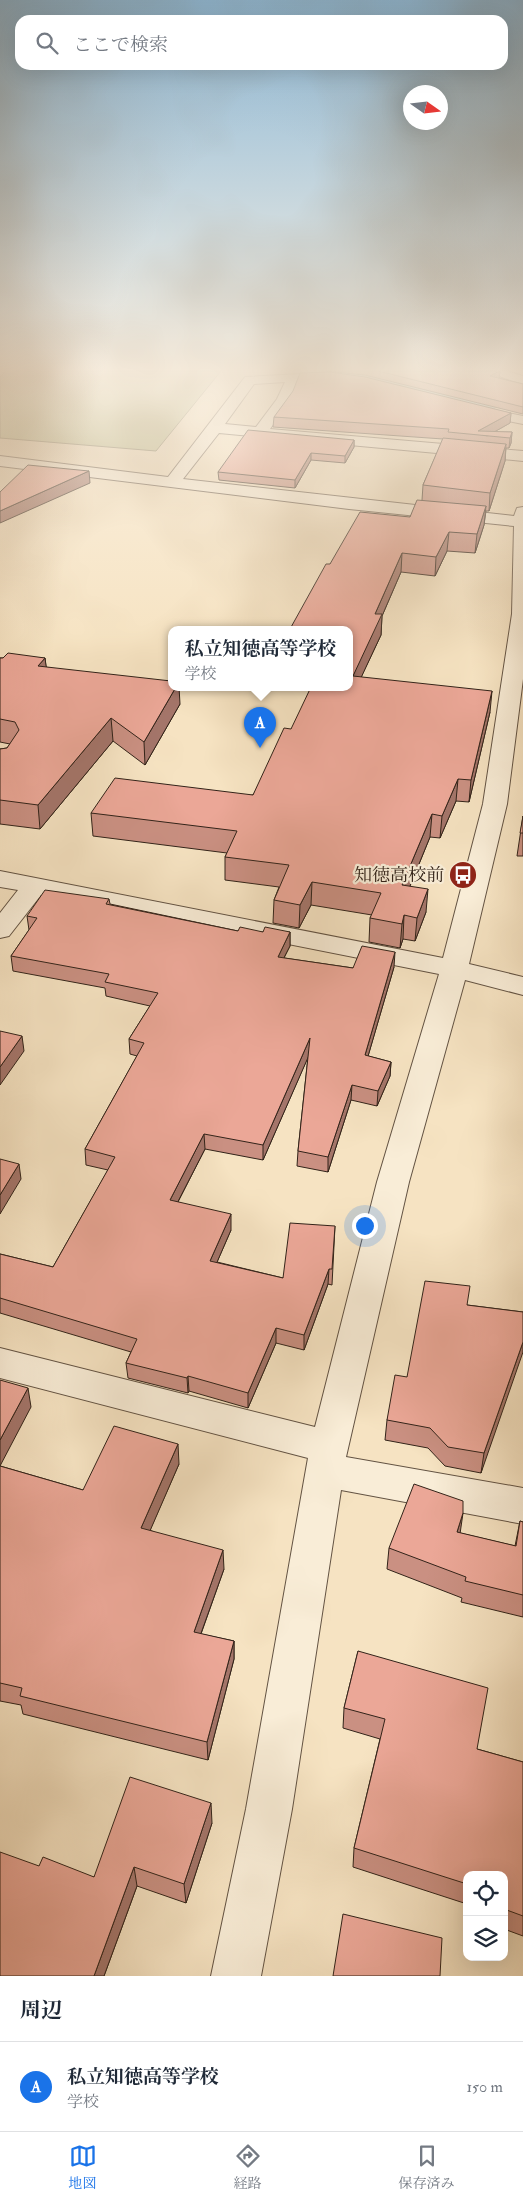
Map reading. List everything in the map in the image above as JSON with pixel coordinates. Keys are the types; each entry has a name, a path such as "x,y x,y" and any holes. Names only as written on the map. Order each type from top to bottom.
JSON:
{"street":[{"path":"10,463 172,482 523,518 522,614 495,804 454,969 393,1182 327,1458 269,1809 236,1976"},
{"path":"172,482 187,463"},
{"path":"0,879 454,969 523,986"},
{"path":"0,930 35,885"},
{"path":"0,1364 327,1458 523,1506"}],"building":[{"path":"224,463 305,463 295,480 218,472"},
{"path":"432,463 500,463 490,493 423,485"},
{"path":"28,465 89,471 0,511 0,492"},
{"path":"417,500 486,506 477,534 449,532 436,557 402,553 375,614 382,614 353,676 353,626 292,626 326,564 330,564 360,512 410,517"},
{"path":"8,653 45,658 38,666 168,681 168,691 174,691 144,742 111,718 38,805 0,800 0,749 7,748 19,730 15,722 0,719 0,658 3,658"},
{"path":"353,676 492,691 471,780 458,779 442,816 432,814 402,885 428,889 417,918 404,915 402,924 370,918 381,893 312,882 300,905 274,900 289,865 225,857 237,831 91,813 115,778 253,795 284,728 291,729 309,691 353,691"},
{"path":"523,816 523,833 520,833"},
{"path":"45,890 109,899 106,904 238,931 240,927 263,932 265,927 290,932 278,957 353,968 362,946 395,952 365,1055 391,1062 378,1091 352,1085 328,1157 298,1151 310,1038 263,1145 204,1134 170,1200 231,1214 210,1261 283,1278 290,1223 335,1226 332,1269 329,1269 304,1335 276,1328 248,1393 188,1376 187,1378 126,1363 137,1339 0,1298 0,1254 53,1267 115,1157 85,1149 144,1043 129,1039 158,993 105,982 109,974 11,956 37,918 27,916"},
{"path":"0,1031 22,1036 0,1067"},
{"path":"0,1159 19,1164 0,1195"},
{"path":"425,1281 470,1286 467,1305 523,1312 523,1342 484,1453 448,1447 430,1428 387,1420 395,1375 407,1377"},
{"path":"0,1380 28,1388 0,1440"},
{"path":"114,1426 178,1444 141,1528 223,1550 194,1632 234,1641 207,1742 20,1696 22,1688 0,1683 0,1466 83,1490"},
{"path":"414,1484 463,1501 463,1513 457,1532 516,1546 520,1521 523,1522 523,1595 465,1581 466,1577 389,1548"},
{"path":"358,1651 488,1688 477,1749 523,1762 523,1916 508,1910 508,1871 463,1871 463,1883 354,1848 385,1719 344,1708"},
{"path":"130,1777 211,1803 184,1884 134,1867 94,1976 0,1976 0,1852 39,1866 43,1857 94,1877"},
{"path":"343,1914 442,1938 440,1976 333,1976"}],"place":[{"name":"私立知徳高等学校","path":"260,748"},
{"name":"知徳高校前","path":"463,875"}]}
